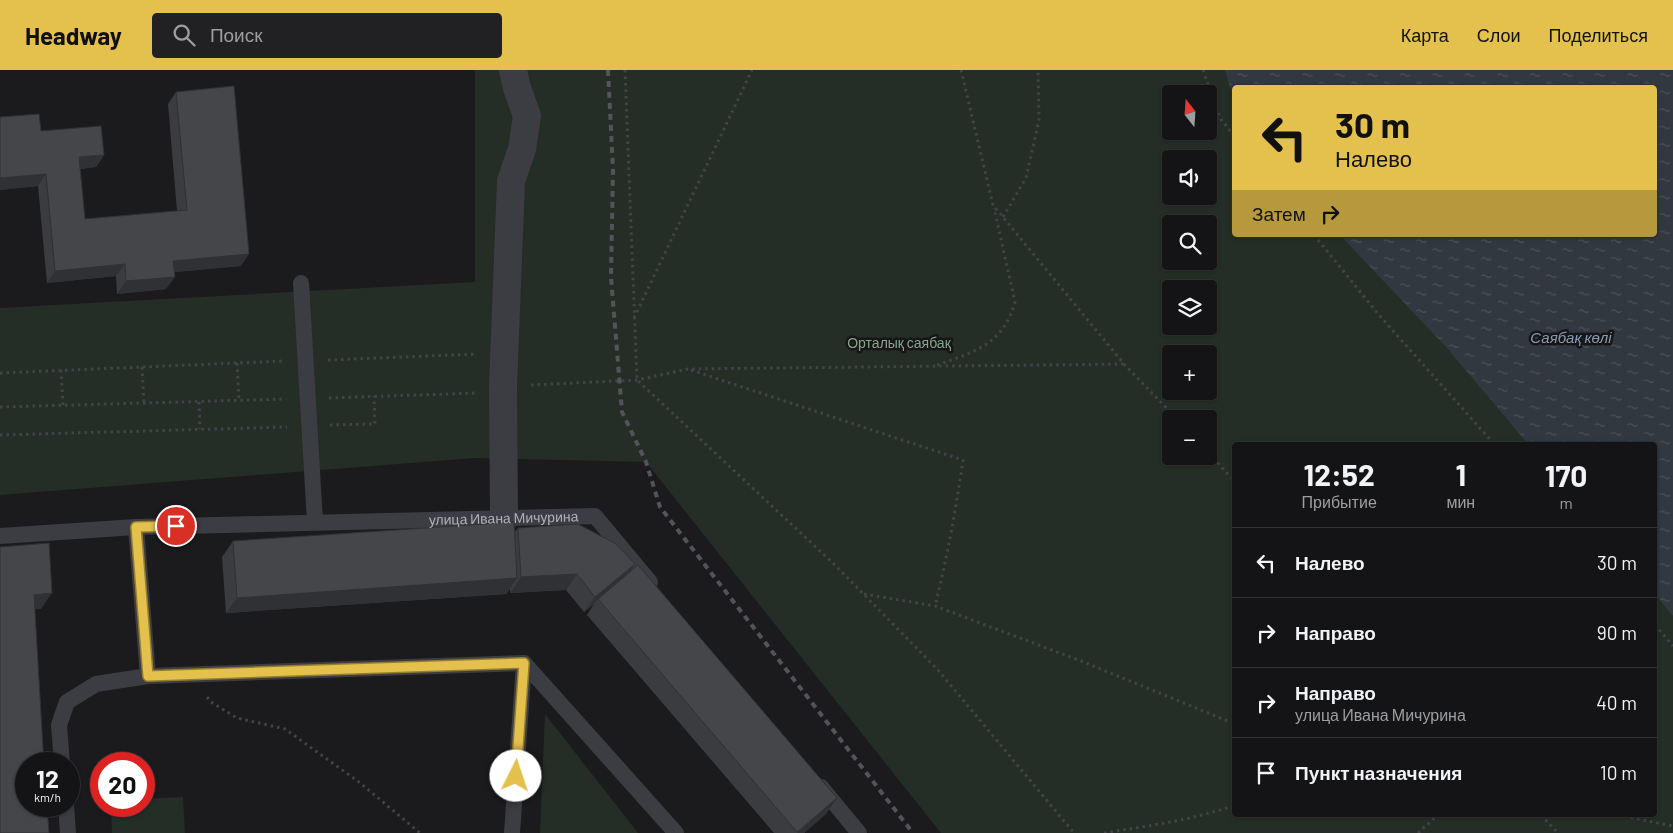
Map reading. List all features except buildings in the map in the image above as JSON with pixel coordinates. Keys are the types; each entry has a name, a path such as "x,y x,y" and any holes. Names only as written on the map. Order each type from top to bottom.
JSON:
{"street":[{"path":"504,518 504,389 511,181 522,148 527,116 513,70"}],"lane":[{"path":"301,283 314,522"},
{"name":"улица Ивана Мичурина","path":"0,536 136,527 595,516 658,592"},
{"path":"136,527 148,676"},
{"path":"61,752 59,726 67,702 96,684 148,676 524,663"},
{"path":"512,833 524,663"},
{"path":"524,663 676,833"},
{"path":"809,773 859,833"},
{"path":"67,817 68,833"}],"path":[{"path":"625,70 633,320 637,380 835,565 938,670 1074,833"},
{"path":"633,320 752,70"},
{"path":"935,366 983,347 1000,334 1011,316 1016,302 961,70"},
{"path":"1003,217 1026,178 1039,120 1038,70"},
{"path":"1203,70 1220,118 1232,133"},
{"path":"993,205 1124,364 1168,410"},
{"path":"1316,237 1379,315 1492,442"},
{"path":"0,372 505,353"},
{"path":"237,363 239,400"},
{"path":"0,407 374,396 504,389 637,380 688,369 1124,364"},
{"path":"142,367 144,403"},
{"path":"688,369 964,460 943,576 934,606"},
{"path":"61,370 62,405"},
{"path":"0,435 375,424 374,396"},
{"path":"198,402 200,429"},
{"path":"1217,462 1232,479"},
{"path":"864,594 934,606 1081,661 1232,723"},
{"path":"1657,627 1673,646"},
{"path":"191,675 211,702 237,718 285,729 359,782 420,833"},
{"path":"1104,833 1172,822 1213,813 1232,806"},
{"path":"1418,833 1436,817"},
{"path":"1543,817 1558,833"},
{"path":"1628,817 1673,826"}],"green space":[{"name":"Орталық саябақ","path":"475,70 1673,70 1673,833 941,833 646,462 475,458 0,495 0,308 475,282"},
{"path":"545,714 638,833 540,833"},
{"path":"183,797 185,833 112,833 111,817 155,817 155,798"}],"water":[{"name":"Саябақ көлі","path":"1225,70 1673,70 1673,616 1657,596 1657,442 1526,442 1447,348 1342,237 1657,237 1657,85 1232,85 1232,93"}],"railway":[{"path":"608,70 613,169 611,277 622,412 646,462 660,507 913,833"}],"route":[{"path":"176,526 136,527 148,676 524,663 516,776"}]}
